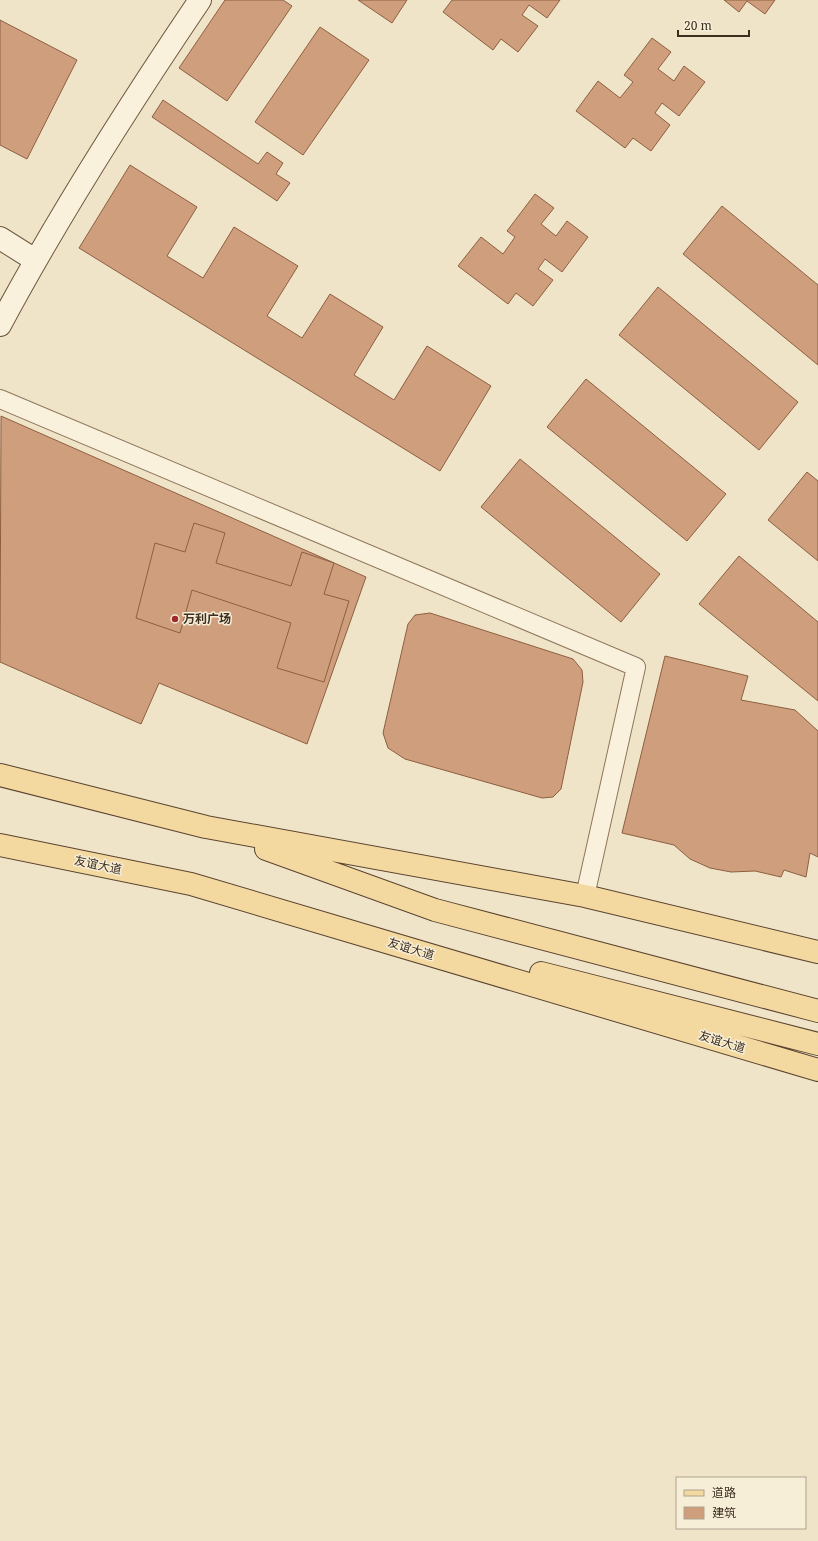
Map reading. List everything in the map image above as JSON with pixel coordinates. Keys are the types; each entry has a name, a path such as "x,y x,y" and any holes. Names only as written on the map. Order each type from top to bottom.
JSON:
{"main road":[{"path":"0,775 206,827 585,896 818,952"},
{"path":"206,827 435,910 818,1011"},
{"name":"友谊大道","path":"0,845 191,884 818,1070"},
{"path":"191,884 818,1044"}],"street":[{"path":"0,325 35,260 158,62 200,0"},
{"path":"0,238 35,260"},
{"path":"0,399 636,667 585,896"}],"building":[{"path":"225,0 283,0 292,6 227,101 179,68"},
{"path":"358,0 407,0 392,23"},
{"path":"452,0 560,0 547,18 529,5 522,15 538,26 518,52 501,39 493,50 443,12"},
{"path":"724,0 775,0 765,14 747,1 739,12"},
{"path":"0,20 77,60 27,159 0,145"},
{"path":"320,27 369,60 303,155 255,122"},
{"path":"652,38 671,52 658,69 674,81 684,66 705,82 679,116 662,103 655,113 670,125 651,151 633,138 625,148 576,111 598,81 620,98 633,82 624,75"},
{"path":"163,100 258,164 267,152 283,163 276,174 290,183 277,201 152,117"},
{"path":"130,165 197,207 167,256 203,278 234,227 298,266 267,316 302,338 330,294 383,327 354,375 394,400 427,346 491,386 440,471 79,248"},
{"path":"535,194 554,208 541,224 556,236 567,221 588,237 562,272 545,259 538,269 553,280 533,306 516,293 508,304 458,266 481,237 503,254 515,237 507,231"},
{"path":"722,206 818,285 818,365 683,254"},
{"path":"658,287 798,402 759,450 619,335"},
{"path":"586,379 726,494 687,541 547,427"},
{"name":"万利广场","path":"1,416 366,577 307,744 159,683 141,724 0,662"},
{"path":"520,459 660,574 621,622 481,507"},
{"path":"807,472 818,481 818,561 768,520"},
{"path":"194,523 225,533 216,563 291,586 302,552 334,563 324,594 349,601 324,682 277,668 291,623 192,590 180,633 136,618 155,543 185,552"},
{"path":"739,556 818,622 818,701 699,604"},
{"path":"430,613 573,659 582,670 583,682 561,789 553,797 542,798 405,759 388,748 383,733 408,624 415,615"},
{"path":"665,656 748,676 741,700 795,710 818,731 818,857 810,853 806,877 784,870 781,877 755,871 731,872 710,868 690,859 674,845 622,833"}],"place":[{"name":"万利广场","path":"175,619"}]}
